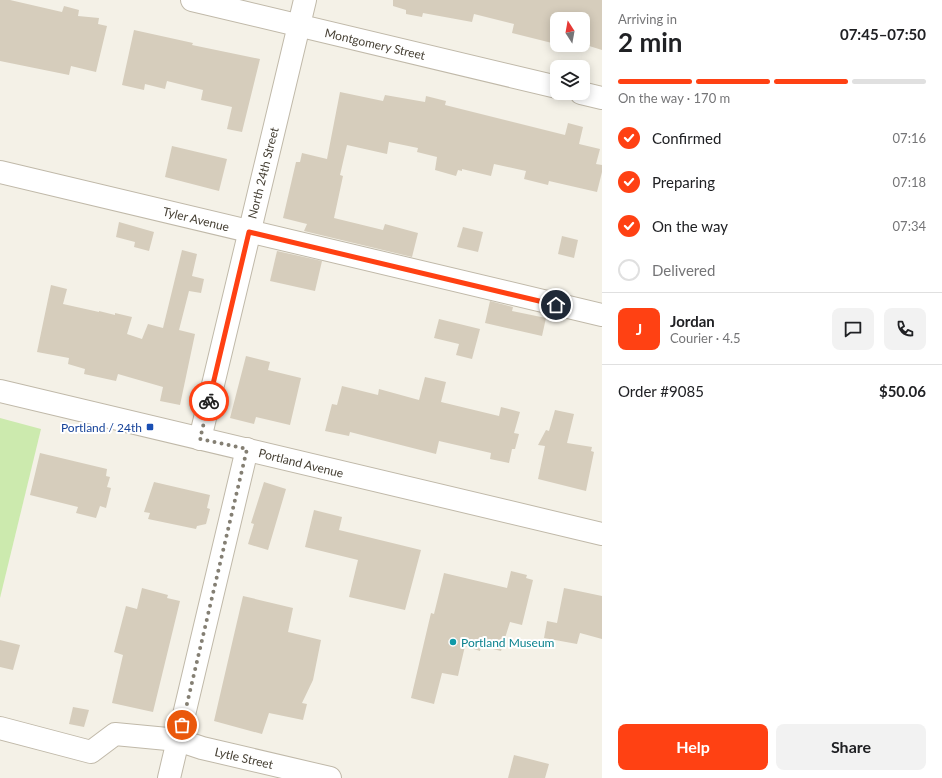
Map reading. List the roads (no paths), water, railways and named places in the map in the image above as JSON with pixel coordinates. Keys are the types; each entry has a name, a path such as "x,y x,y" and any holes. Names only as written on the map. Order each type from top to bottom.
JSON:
{"street":[{"name":"Montgomery Street","path":"192,0 550,85"},
{"name":"North 24th Street","path":"200,439 305,0"},
{"path":"590,95 602,98"},
{"name":"Tyler Avenue","path":"0,172 602,315"},
{"name":"Portland Avenue","path":"0,391 602,534"},
{"path":"169,778 247,449"},
{"name":"Lytle Street","path":"0,728 91,752 115,734 178,740 202,748 330,778"}],"place":[{"name":"Portland / 24th","path":"150,427"},
{"name":"Portland Museum","path":"453,642"}]}
